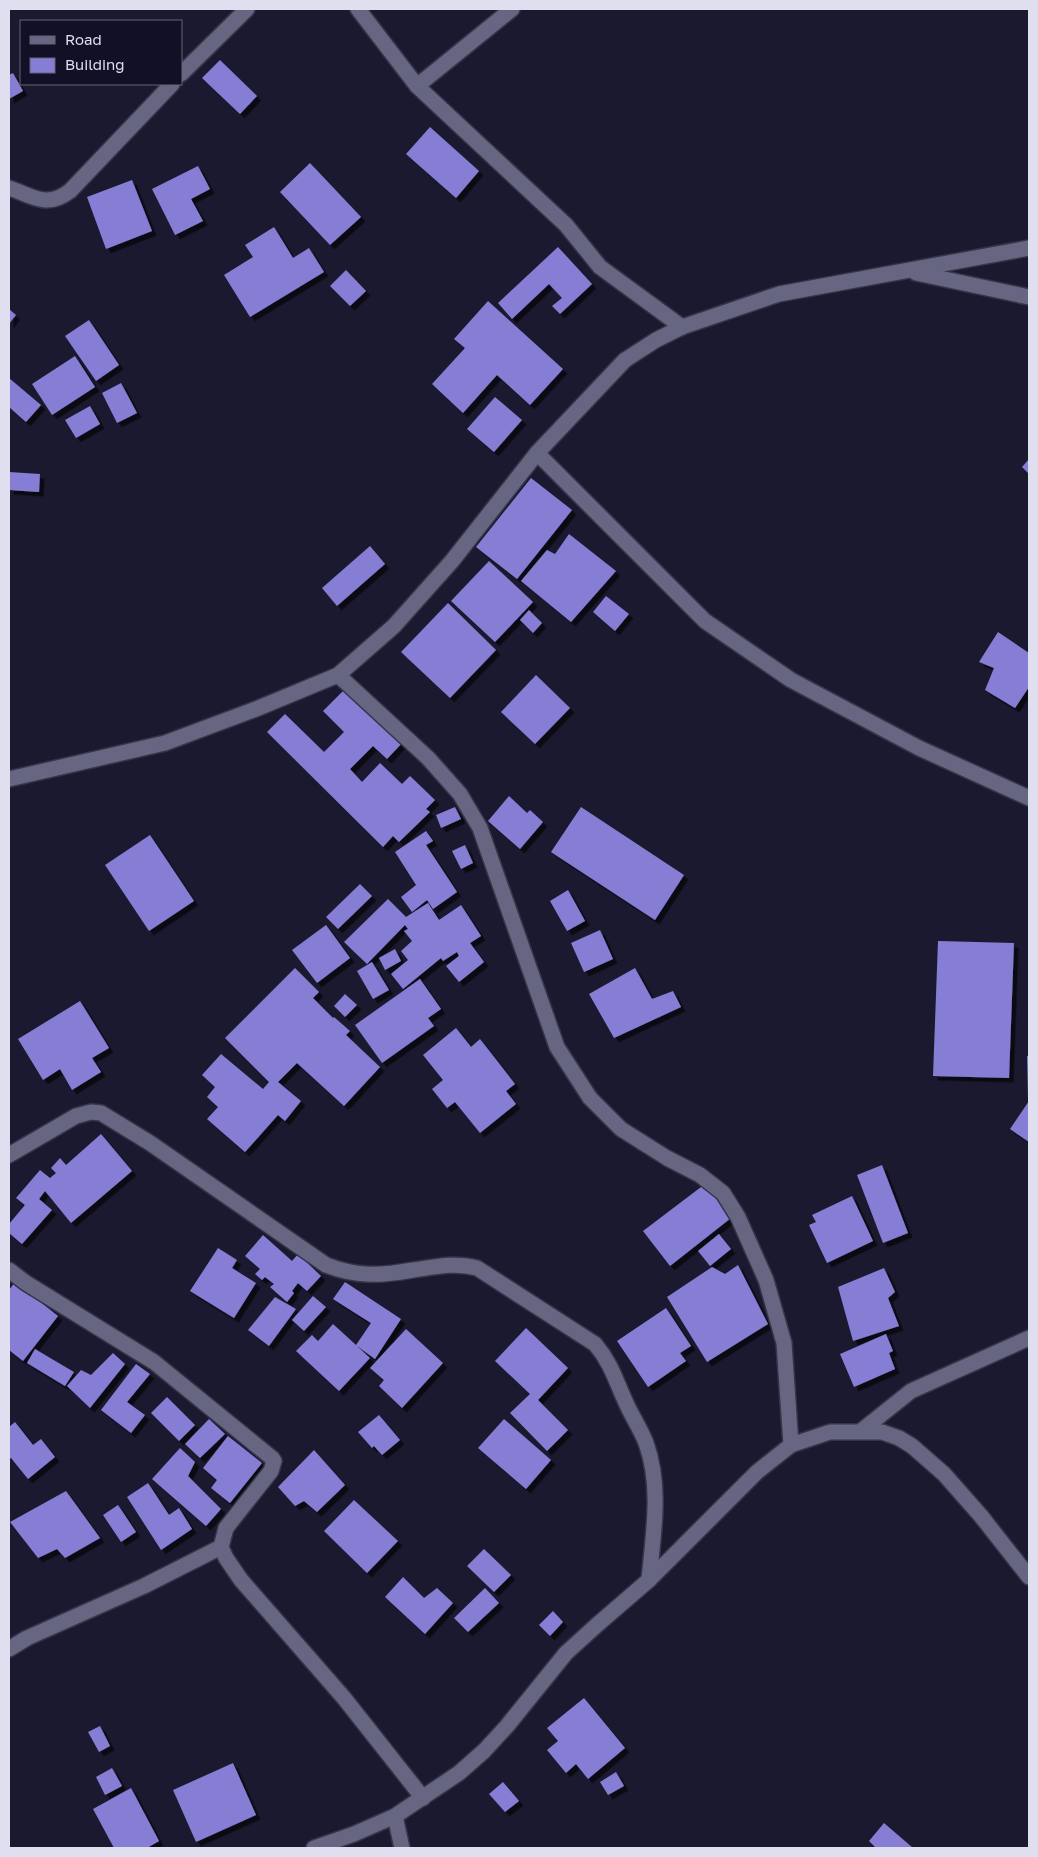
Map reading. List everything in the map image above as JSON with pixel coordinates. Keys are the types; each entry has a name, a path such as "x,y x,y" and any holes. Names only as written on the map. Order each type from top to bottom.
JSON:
{"street":[{"path":"182,73 247,9"},
{"path":"358,9 417,86 566,225 600,267 682,327"},
{"path":"417,86 512,9"},
{"path":"9,188 37,199 51,201 62,198 171,85"},
{"path":"9,779 165,743 256,709 338,675 394,626 452,561 537,453 625,360 656,340 682,327 779,294 1029,248"},
{"path":"909,271 1029,297"},
{"path":"537,453 705,621 791,680 919,748 1029,798"},
{"path":"338,675 428,758 460,794 480,828 557,1047 590,1098 621,1129 667,1158 700,1174 723,1194 738,1217 766,1280 784,1343 791,1445"},
{"path":"11,1151 76,1116 91,1112 101,1113 150,1143 326,1265 344,1272 369,1275 464,1264 477,1268 595,1344 607,1357 626,1404 646,1443 653,1471 656,1504 649,1580"},
{"path":"9,1270 154,1362 272,1458 274,1461 271,1471 226,1528 221,1547 241,1580 344,1698 423,1798"},
{"path":"861,1431 912,1391 1029,1338"},
{"path":"314,1848 354,1834 395,1816 459,1772 484,1751 507,1726 566,1653 649,1580 757,1472 791,1445 830,1432 882,1432 899,1438 912,1446 944,1474 981,1516 1029,1576"},
{"path":"9,1649 35,1635 144,1586 221,1547"},
{"path":"395,1816 402,1848"}],"building":[{"path":"220,60 257,96 240,114 202,78"},
{"path":"13,73 23,91 9,99 9,75"},
{"path":"430,127 479,171 456,198 406,154"},
{"path":"310,163 361,217 330,245 280,192"},
{"path":"198,166 210,189 191,199 203,221 175,235 152,189"},
{"path":"132,180 152,231 106,249 87,197"},
{"path":"274,227 293,258 309,248 324,272 250,317 224,275 253,257 245,245"},
{"path":"558,247 592,284 560,314 552,306 562,298 549,284 512,319 498,303"},
{"path":"346,270 366,291 350,306 330,286"},
{"path":"488,301 563,369 530,405 497,375 463,413 432,384 465,348 454,339"},
{"path":"9,309 16,315 9,324"},
{"path":"89,320 119,365 96,381 65,336"},
{"path":"75,356 95,387 52,415 32,384"},
{"path":"9,378 41,405 26,422 9,407"},
{"path":"121,383 137,413 117,423 102,393"},
{"path":"495,397 522,420 494,452 467,429"},
{"path":"90,406 100,424 76,438 65,420"},
{"path":"1029,459 1029,474 1022,467"},
{"path":"9,472 40,474 39,492 9,490"},
{"path":"531,478 572,510 517,579 476,547"},
{"path":"569,534 616,571 571,622 521,581 547,550 555,554"},
{"path":"370,546 385,564 337,606 322,588"},
{"path":"489,561 533,602 495,642 451,601"},
{"path":"606,596 629,614 615,631 593,612"},
{"path":"448,603 496,650 450,698 401,652"},
{"path":"529,610 542,623 533,633 520,620"},
{"path":"998,632 1029,653 1029,687 1015,708 985,690 994,668 979,662"},
{"path":"536,675 570,708 535,744 501,712"},
{"path":"348,686 404,741 387,759 373,746 350,769 362,782 380,763 402,784 410,776 435,800 426,809 430,812 399,842 393,836 383,847 267,732 285,714 324,752 344,732 323,711"},
{"path":"509,796 527,813 530,810 543,822 520,849 488,821"},
{"path":"455,807 461,819 441,828 436,815"},
{"path":"581,807 684,875 655,920 551,852"},
{"path":"426,831 433,841 426,845 457,892 433,909 427,900 412,912 401,897 416,885 395,852"},
{"path":"150,835 194,901 149,931 105,865"},
{"path":"465,845 473,863 461,869 452,851"},
{"path":"360,884 372,896 338,929 326,917"},
{"path":"568,890 585,921 567,931 550,901"},
{"path":"388,899 406,917 428,903 439,920 461,905 481,936 470,943 484,962 459,982 446,966 459,956 457,952 443,961 441,958 403,989 391,974 408,960 401,951 412,941 404,931 408,929 405,925 367,964 344,942"},
{"path":"326,925 350,958 317,983 292,950"},
{"path":"600,930 613,959 584,972 571,943"},
{"path":"938,941 1014,943 1009,1078 933,1076"},
{"path":"395,949 401,961 385,970 379,958"},
{"path":"372,962 389,990 373,999 357,971"},
{"path":"295,968 319,992 313,998 333,1018 350,1031 346,1035 380,1067 344,1106 297,1063 278,1082 301,1101 285,1121 278,1115 245,1152 207,1119 218,1107 207,1097 215,1087 202,1075 221,1054 263,1089 269,1082 225,1038"},
{"path":"635,968 652,999 673,991 681,1007 614,1038 589,994"},
{"path":"420,979 441,1009 428,1018 434,1026 382,1063 355,1025"},
{"path":"345,994 357,1005 345,1017 334,1006"},
{"path":"80,1001 109,1048 92,1058 101,1072 72,1090 60,1069 43,1080 18,1039"},
{"path":"456,1028 471,1047 480,1039 515,1084 506,1091 516,1104 480,1133 455,1102 447,1108 432,1089 443,1080 423,1055"},
{"path":"1027,1056 1029,1056 1029,1098 1028,1098"},
{"path":"1029,1101 1029,1142 1010,1129"},
{"path":"101,1134 132,1171 71,1223 45,1191 39,1199 52,1210 22,1244 9,1233 9,1224 25,1205 16,1198 40,1170 50,1178 56,1173 51,1168 60,1158 66,1165"},
{"path":"882,1165 908,1233 883,1243 857,1175"},
{"path":"705,1184 731,1218 670,1266 643,1231"},
{"path":"852,1196 873,1241 827,1263 809,1225 816,1222 812,1215"},
{"path":"719,1234 731,1249 710,1266 698,1251"},
{"path":"263,1235 292,1261 298,1254 321,1276 307,1291 298,1283 292,1291 294,1293 287,1302 270,1287 274,1284 265,1277 262,1280 255,1274 260,1269 245,1256"},
{"path":"218,1248 237,1260 232,1268 256,1283 234,1318 190,1291"},
{"path":"738,1265 768,1324 707,1362 667,1297 712,1267 725,1274"},
{"path":"884,1268 895,1292 888,1298 899,1326 853,1341 838,1287"},
{"path":"15,1282 58,1316 23,1361 9,1350 9,1290"},
{"path":"345,1282 401,1319 375,1359 357,1346 370,1358 339,1391 296,1351 312,1335 318,1341 333,1324 356,1345 371,1323 333,1299"},
{"path":"313,1296 326,1307 304,1331 292,1320"},
{"path":"275,1297 296,1309 269,1346 248,1330"},
{"path":"666,1308 691,1346 680,1353 686,1361 648,1387 617,1341"},
{"path":"526,1328 568,1368 538,1400 568,1430 547,1451 510,1413 530,1394 495,1361"},
{"path":"406,1329 443,1363 402,1408 379,1386 384,1380 370,1368"},
{"path":"886,1334 893,1351 889,1353 895,1369 854,1387 840,1354"},
{"path":"35,1349 74,1372 65,1386 27,1363"},
{"path":"113,1353 125,1364 90,1408 67,1386 81,1370 91,1375"},
{"path":"136,1364 150,1374 127,1402 145,1415 131,1433 101,1410"},
{"path":"167,1397 195,1425 179,1441 151,1413"},
{"path":"379,1415 400,1440 382,1455 374,1446 372,1448 358,1432"},
{"path":"209,1419 225,1434 200,1458 185,1444"},
{"path":"504,1419 551,1460 526,1489 478,1448"},
{"path":"15,1422 33,1445 41,1439 55,1457 28,1479 11,1458 9,1459 9,1427"},
{"path":"228,1436 262,1463 230,1503 211,1488 217,1480 203,1468"},
{"path":"180,1448 195,1462 188,1476 221,1509 206,1526 152,1479"},
{"path":"314,1450 345,1485 317,1512 304,1501 295,1506 278,1487"},
{"path":"148,1483 169,1515 179,1508 192,1529 161,1550 127,1497"},
{"path":"66,1491 100,1538 65,1558 57,1549 38,1558 10,1522"},
{"path":"354,1500 398,1541 367,1573 324,1531"},
{"path":"118,1505 136,1532 121,1542 103,1515"},
{"path":"484,1549 511,1575 494,1592 467,1566"},
{"path":"403,1577 424,1598 437,1588 453,1603 425,1634 385,1597"},
{"path":"485,1588 499,1603 468,1632 454,1618"},
{"path":"553,1611 563,1622 550,1636 539,1625"},
{"path":"584,1698 625,1748 588,1779 576,1764 566,1773 547,1750 558,1741 547,1728"},
{"path":"100,1726 110,1746 99,1752 88,1732"},
{"path":"233,1763 256,1815 196,1842 173,1790"},
{"path":"112,1768 122,1786 105,1795 96,1777"},
{"path":"616,1772 624,1786 608,1795 600,1782"},
{"path":"503,1782 519,1801 505,1812 489,1794"},
{"path":"131,1788 159,1841 147,1848 114,1848 93,1809"},
{"path":"884,1823 913,1848 876,1848 869,1841"}]}
